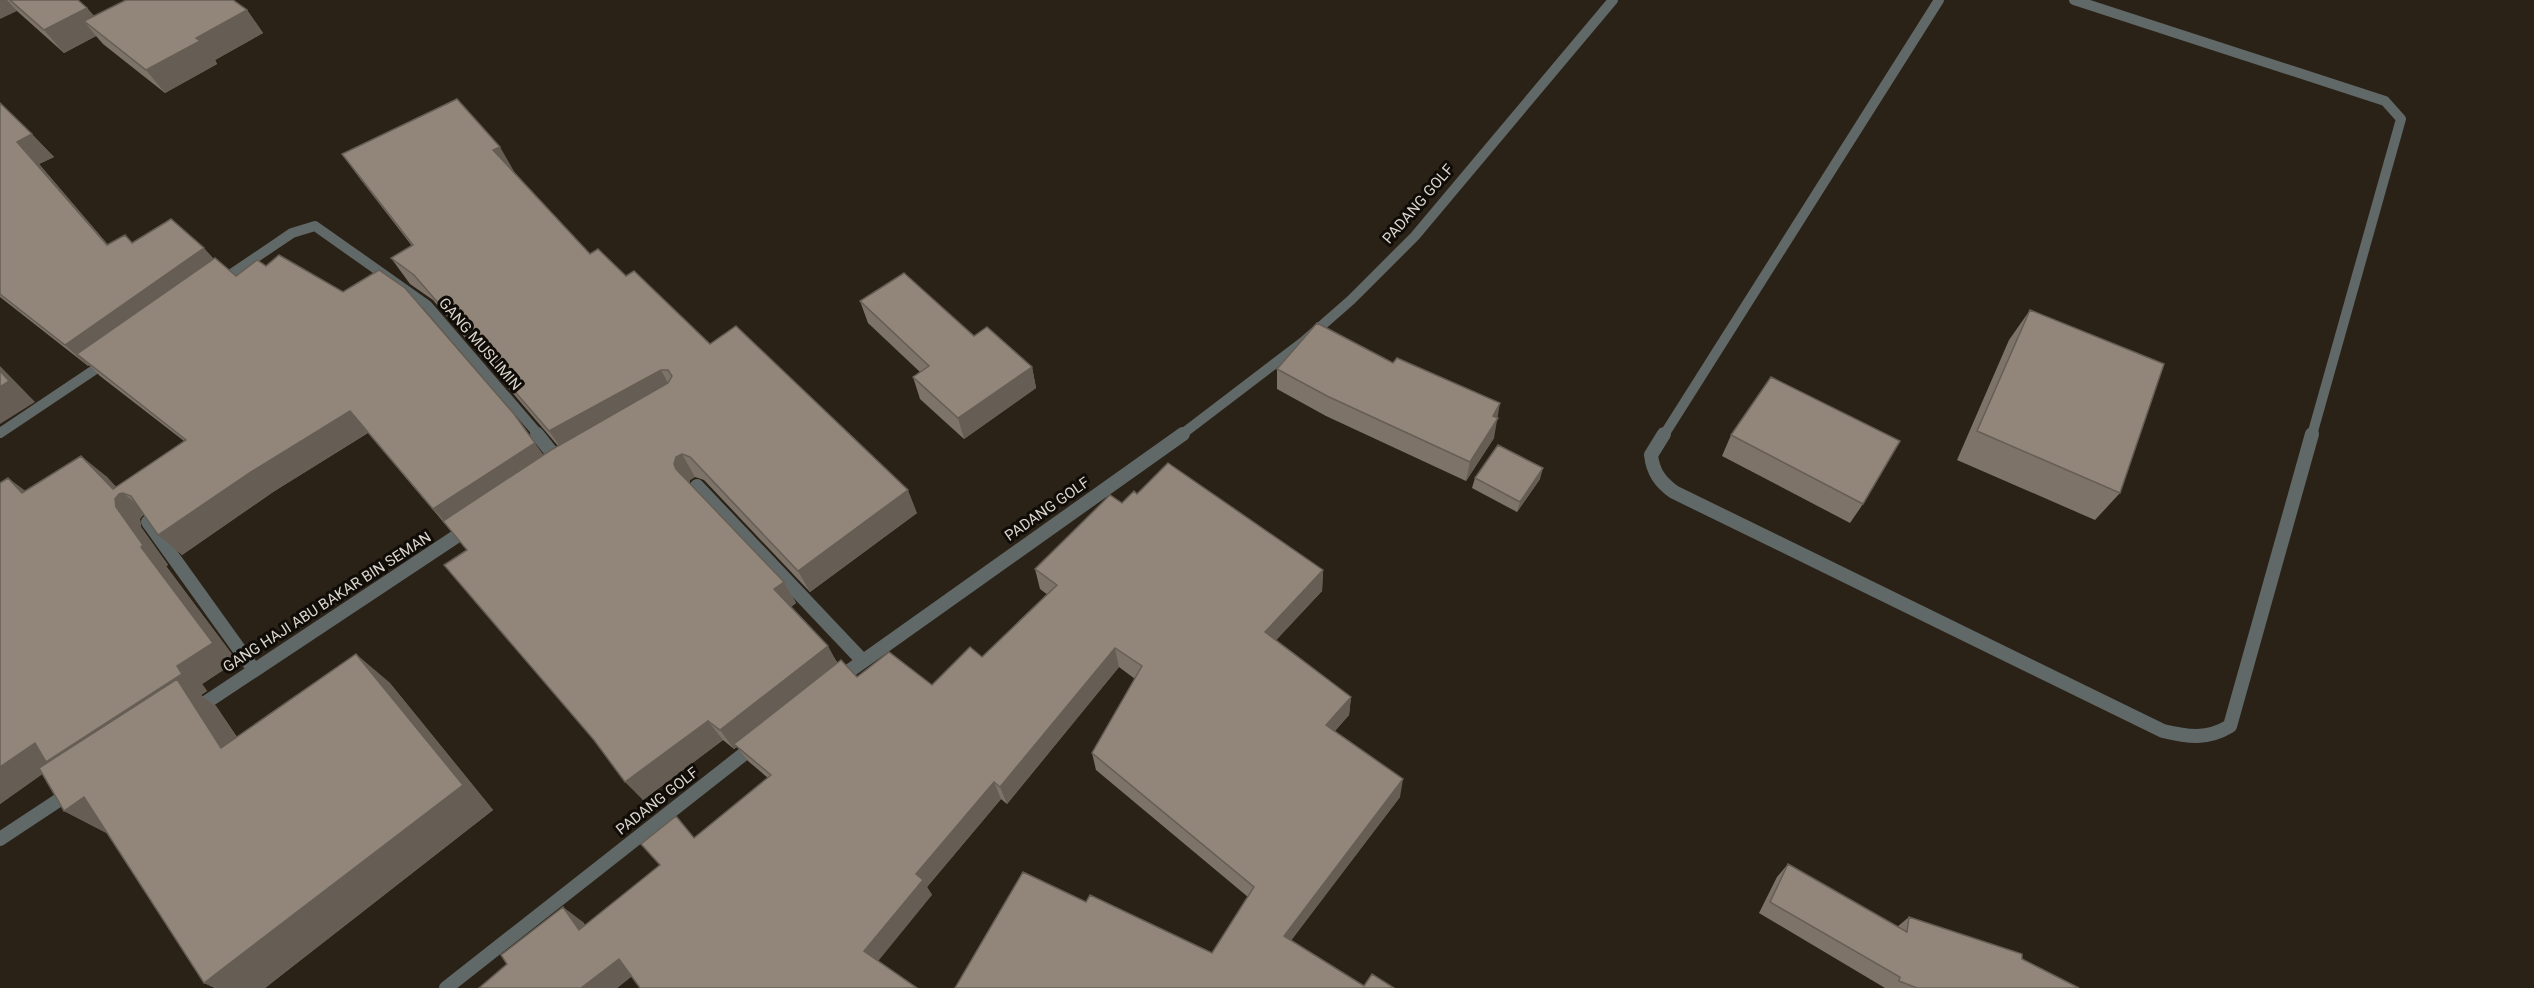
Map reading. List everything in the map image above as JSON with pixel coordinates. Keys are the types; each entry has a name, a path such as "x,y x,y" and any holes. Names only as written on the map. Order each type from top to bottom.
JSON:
{"street":[{"name":"PADANG GOLF","path":"825,689 862,660 1183,434 1304,342 1351,300 1415,236 1613,0"},
{"path":"1940,0 1651,454 1653,471 1659,482 1674,492 2163,731 2191,738 2217,735 2230,726 2401,119 2385,101 2074,0"},
{"name":"GANG MUSLIMIN","path":"210,289 292,233 315,226 427,305 519,410 563,467"},
{"path":"0,433 114,357"},
{"path":"697,486 862,660"},
{"name":"GANG HAJI ABU BAKAR BIN SEMAN","path":"186,716 483,519"},
{"path":"148,522 254,670"},
{"name":"PADANG GOLF","path":"446,988 760,740"},
{"path":"0,840 78,787"}],"building":[{"path":"10,0 78,0 87,8 44,30"},
{"path":"126,0 233,0 247,10 196,38 200,41 146,70 84,21"},
{"path":"457,99 500,147 493,150 590,254 598,249 626,276 634,271 710,344 736,326 908,490 798,571 690,457 682,454 676,457 674,464 676,469 784,582 774,589 828,646 720,730 708,721 625,782 594,740 444,565 467,550 443,521 551,450 668,383 672,376 668,370 661,370 549,431 414,275 391,258 413,245 342,154"},
{"path":"0,103 32,134 17,142 107,245 125,235 132,243 171,219 204,248 65,345 0,294"},
{"path":"279,255 343,292 379,270 405,288 514,414 535,443 433,509 350,411 251,472 158,535 131,496 119,494 115,499 116,507 143,545 141,547 213,643 177,666 182,674 46,762 35,743 0,767 0,483 8,478 22,493 81,456 113,489 186,440 77,354 215,258 236,276 257,260 266,266"},
{"path":"904,273 974,336 987,327 1032,367 958,418 913,377 929,366 860,301"},
{"path":"2030,310 2164,364 2120,493 1977,431"},
{"path":"1317,323 1393,363 1397,358 1500,403 1493,416 1498,418 1470,462 1327,396 1277,369"},
{"path":"0,371 9,381 0,387"},
{"path":"1771,377 1900,441 1863,504 1731,435"},
{"path":"1498,445 1543,468 1520,502 1475,478"},
{"path":"1168,463 1323,570 1265,632 1351,697 1326,725 1403,779 1284,936 1364,986 1372,974 1394,988 955,988 1023,872 1086,902 1090,895 1212,953 1254,887 1092,753 1142,666 1115,648 1000,787 994,782 916,874 923,880 864,951 917,988 640,988 619,959 581,988 479,988 507,964 501,955 563,907 579,930 660,865 641,844 676,816 694,838 771,775 734,744 841,660 857,677 889,652 932,685 970,647 982,657 1057,585 1035,569 1110,495 1122,503 1134,491 1137,494"},
{"path":"356,654 463,785 204,983 84,797 64,811 39,768 177,679 221,748"},
{"path":"1788,864 1907,932 1909,917 2022,954 2022,959 2079,988 1917,988 1899,981 1900,977 1770,902"}]}
